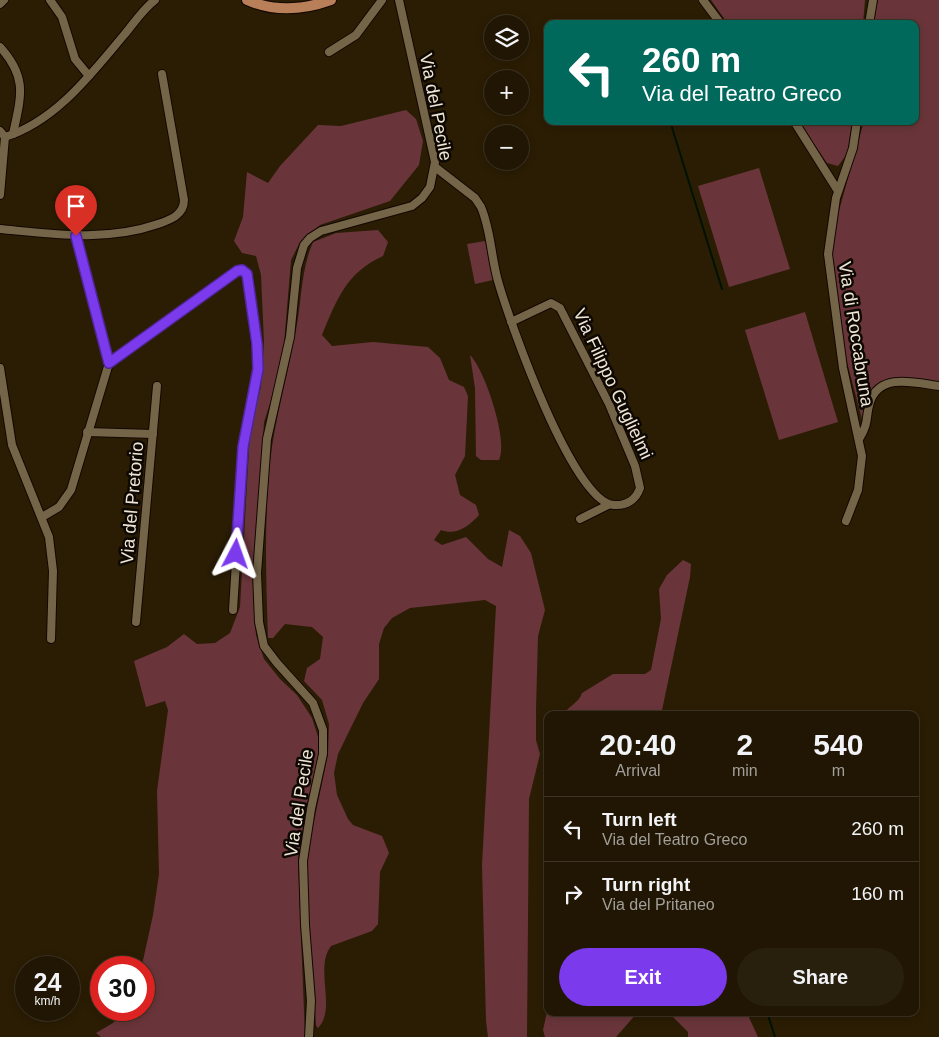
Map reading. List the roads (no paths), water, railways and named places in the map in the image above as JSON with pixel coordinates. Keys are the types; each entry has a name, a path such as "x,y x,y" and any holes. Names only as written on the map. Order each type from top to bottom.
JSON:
{"main road":[{"path":"248,0 263,6 282,9 308,7 330,0"}],"street":[{"path":"0,4 4,0"},
{"path":"50,0 61,14 75,59 89,76"},
{"path":"329,52 356,35 382,0"},
{"name":"Via del Pecile","path":"309,1037 311,1007 305,925 303,861 311,809 322,760 324,734 315,706 270,655 260,632 257,573 268,428 289,343 297,268 304,245 321,230 412,206 422,198 430,187 434,167 434,154 398,0"},
{"path":"703,0 718,20"},
{"path":"870,20 872,0"},
{"path":"6,134 29,127 48,113 89,76 152,1"},
{"path":"0,47 15,66 20,81 20,101 6,134 0,195"},
{"path":"0,229 76,236 105,236 135,231 166,221 182,210 184,198 162,74"},
{"path":"797,125 838,190"},
{"name":"Via di Roccabruna","path":"846,521 860,479 862,462 859,439 843,368 828,273 828,239 838,190 853,148 856,125"},
{"path":"434,167 473,197 481,207 496,274 511,322 538,390 570,458 591,491 608,505 580,519"},
{"path":"42,517 59,507 69,493 76,476 87,432 109,363 76,236"},
{"path":"109,363 237,271 244,270 249,279 258,369 243,450 233,610"},
{"name":"Via Filippo Guglielmi","path":"511,322 552,303 560,308 566,318 609,404 640,480 640,491 630,502 620,505 608,505"},
{"path":"0,368 12,445 49,537 52,563 51,639"},
{"path":"859,439 867,424 870,402 880,387 897,381 939,386"},
{"name":"Via del Pretorio","path":"136,622 157,386"},
{"path":"87,432 153,434"}],"waterway":[{"path":"671,125 722,289"},
{"path":"768,1016 775,1037"}]}
